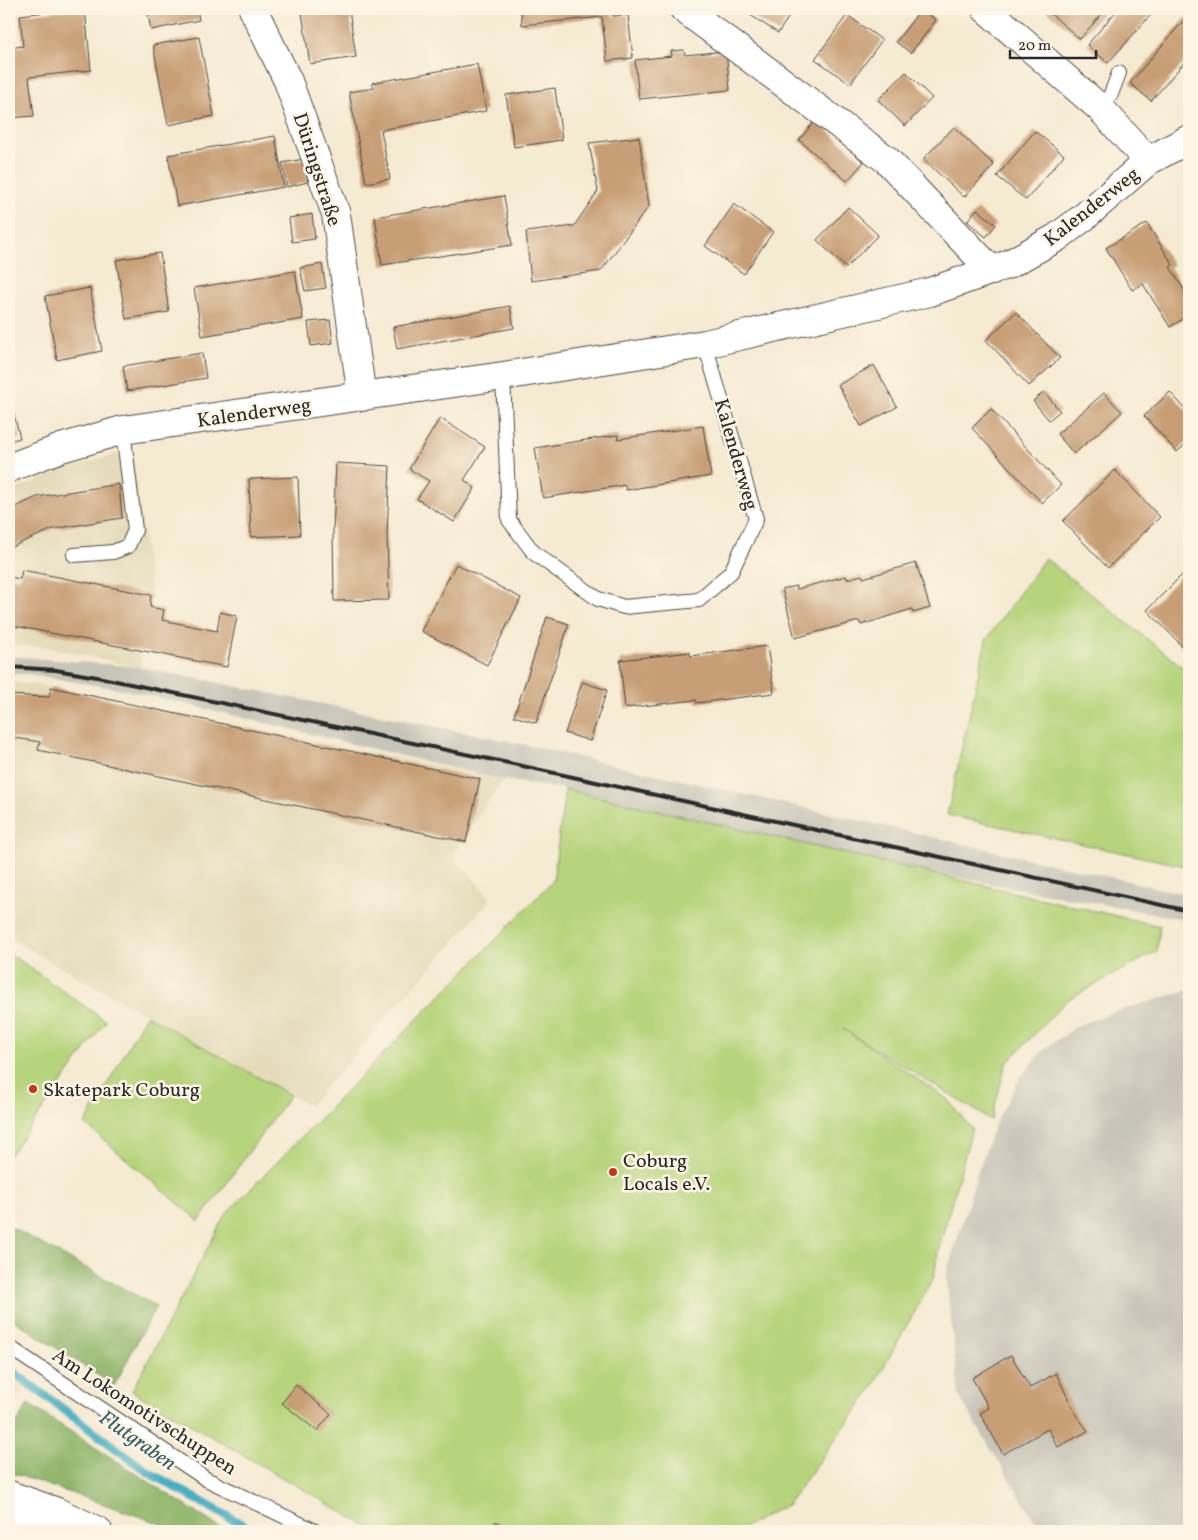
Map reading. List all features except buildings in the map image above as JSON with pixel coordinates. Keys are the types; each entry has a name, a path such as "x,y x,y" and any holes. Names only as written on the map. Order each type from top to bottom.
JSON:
{"main road":[{"name":"Düringstraße","path":"253,9 288,81 336,214 362,397"},
{"path":"684,9 886,160 992,271"},
{"path":"986,9 1101,108 1148,161"},
{"name":"Kalenderweg","path":"9,468 60,448 123,430 362,397 705,344 930,292 1009,264 1056,238 1084,217 1148,161 1189,139"},
{"path":"9,1495 57,1512 98,1531"},
{"path":"9,1518 41,1531"}],"lane":[{"path":"1101,108 1111,94 1119,73"},
{"name":"Kalenderweg","path":"503,376 509,520 534,552 598,599 624,607 699,600 731,572 756,519 705,344"},
{"path":"74,555 113,552 128,546 135,530 123,430"},
{"name":"Am Lokomotivschuppen","path":"9,1347 206,1479 315,1531"}],"shaded area":[{"path":"132,449 151,595 139,667 46,647 9,645 9,492 63,470"},
{"path":"9,656 139,667 517,743 1189,895 1189,920 911,869 565,789 503,780 131,691 28,674 9,674"},
{"path":"9,682 51,687 503,780 452,855 491,899 309,1106 9,938"},
{"path":"1189,990 1189,1531 1041,1531 959,1396 946,1275 977,1174 995,1124 1020,1078 1044,1049 1079,1025 1111,1013"},
{"path":"9,1375 26,1388 9,1408"}],"green space":[{"path":"1045,558 1189,672 1189,867 947,815 986,640"},
{"name":"Coburg Locals e.V.","path":"565,789 1160,926 1157,951 1067,1000 1006,1064 991,1120 843,1029 946,1098 972,1129 938,1252 934,1277 869,1393 788,1504 737,1531 375,1531 132,1391 225,1215 553,881"},
{"name":"Skatepark Coburg","path":"9,953 106,1021 9,1156"},
{"path":"146,1015 290,1095 199,1221 85,1124"},
{"path":"9,1226 156,1306 114,1386 9,1317"},
{"path":"28,1404 225,1531 172,1531 156,1522 9,1472 9,1437"}],"waterway":[{"name":"Flutgraben","path":"9,1369 148,1472 254,1531"}],"railway":[{"path":"9,667 56,670 97,677 513,764 1189,911"}],"place":[{"name":"Skatepark Coburg","path":"33,1089"},
{"name":"Coburg Locals e.V.","path":"613,1172"}]}
